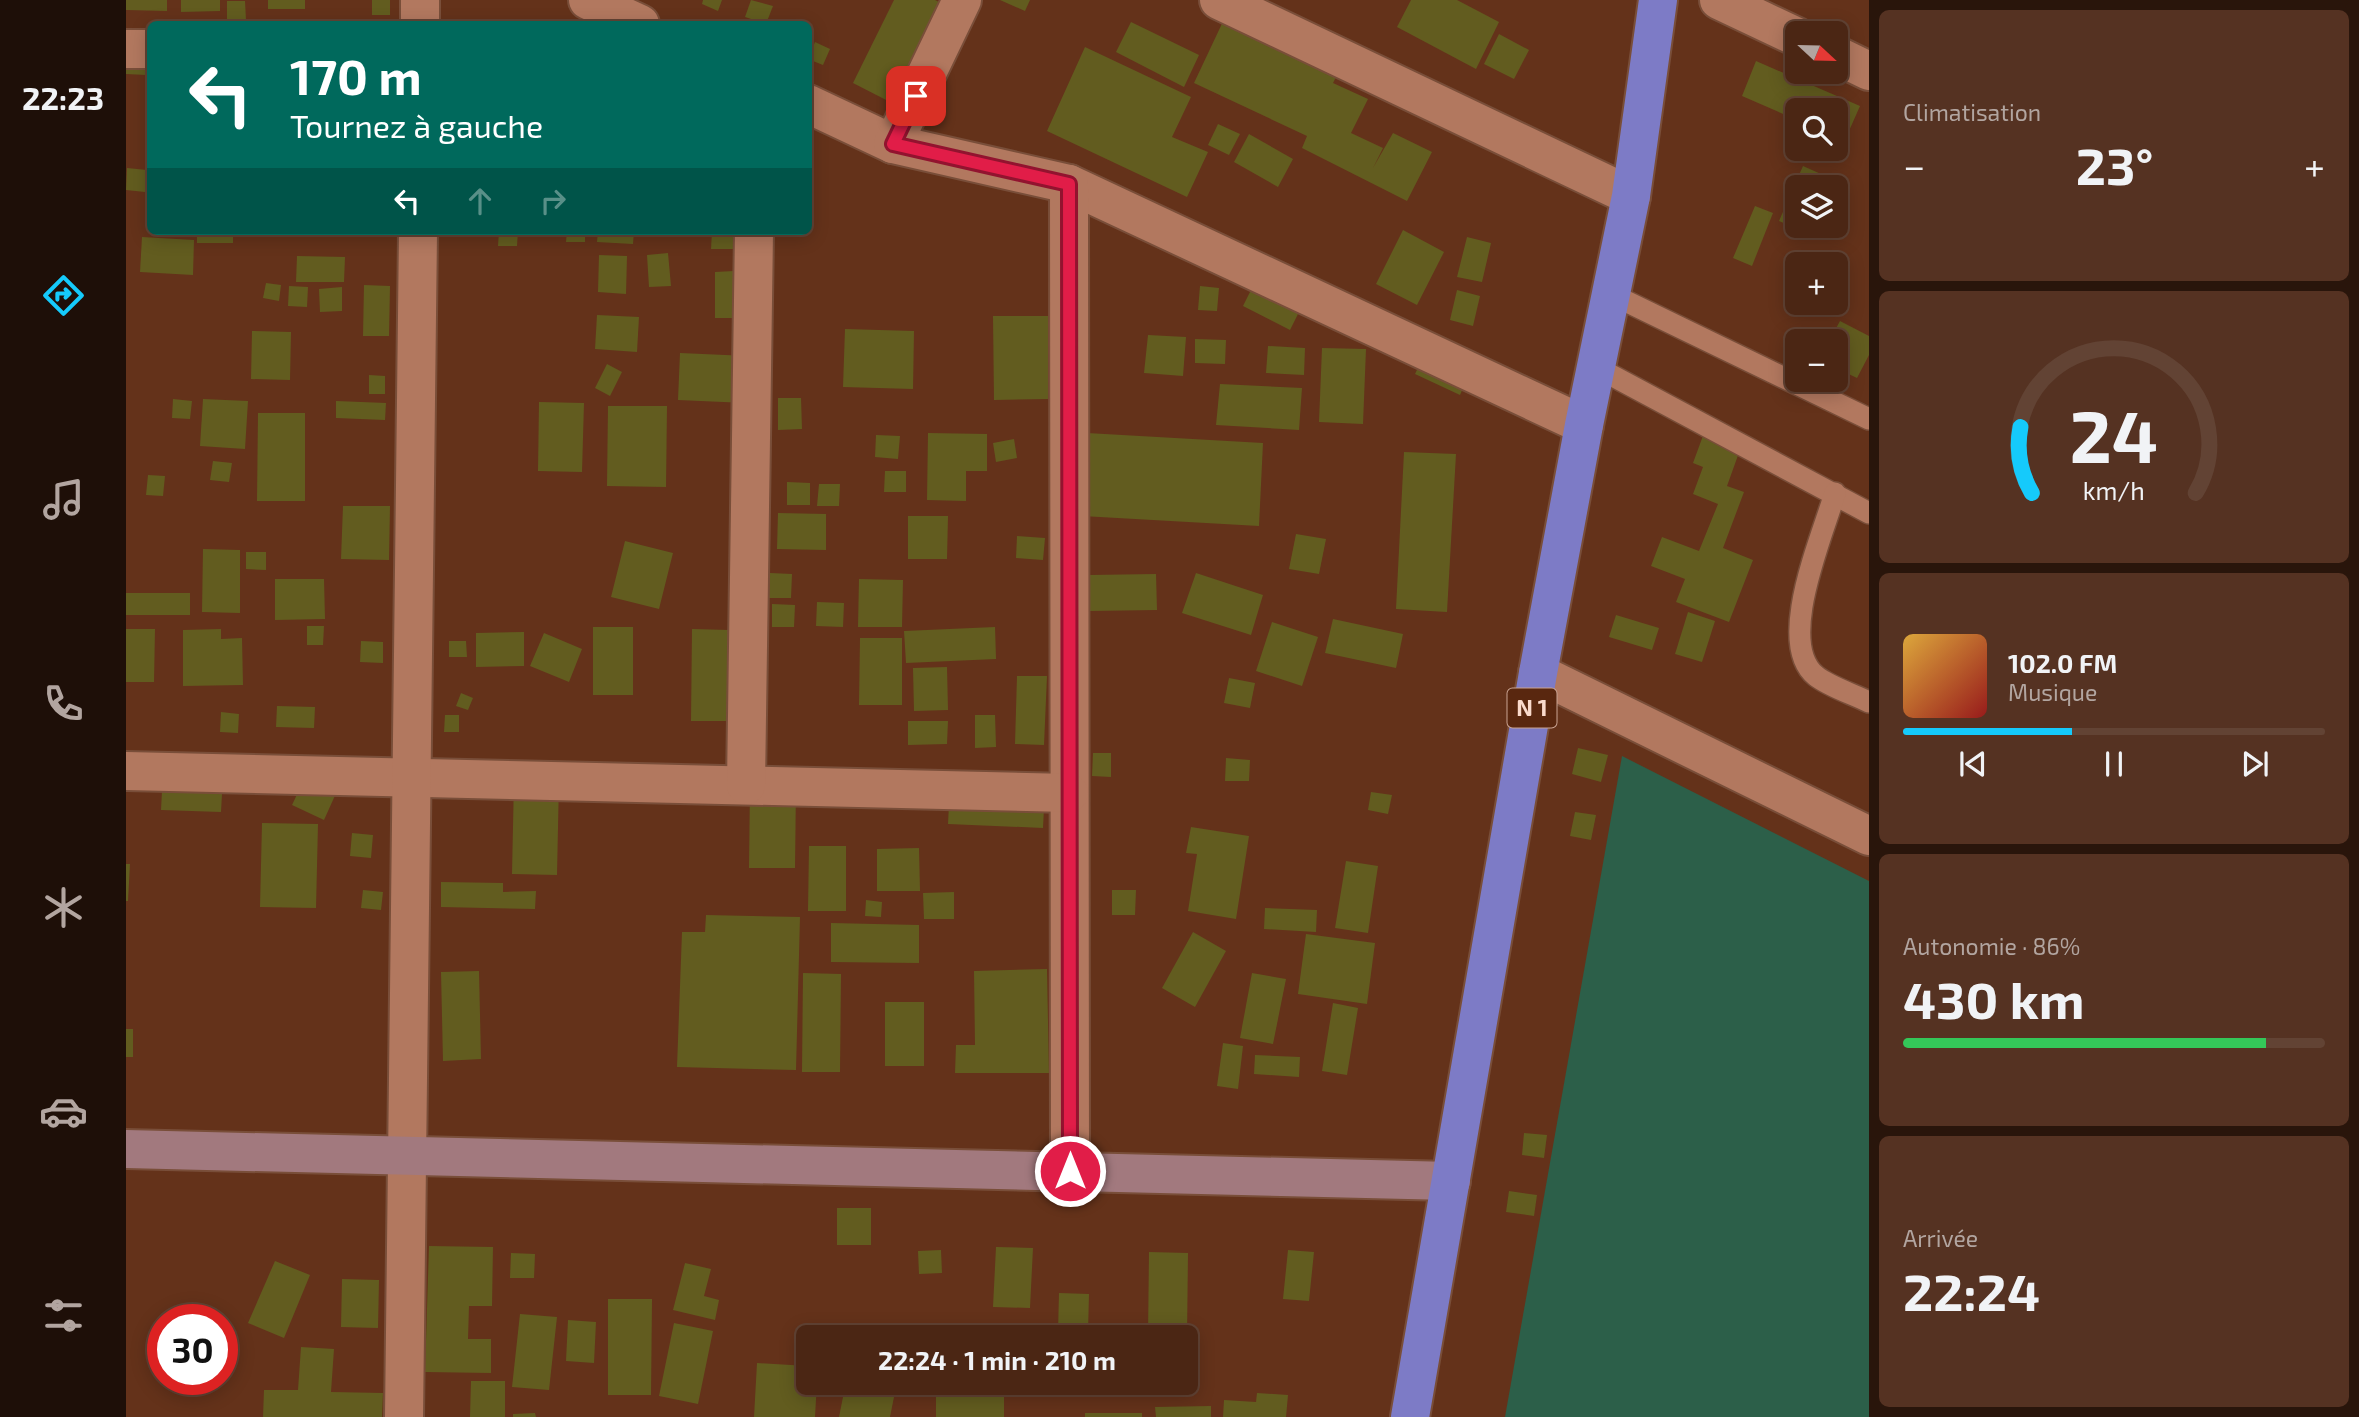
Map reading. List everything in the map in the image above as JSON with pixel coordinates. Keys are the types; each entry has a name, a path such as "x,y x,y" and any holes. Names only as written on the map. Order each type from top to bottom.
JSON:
{"highway":[{"name":"N 1","path":"1410,1417 1538,673 1584,425 1631,196 1658,0"}],"main road":[{"path":"126,1149 1451,1181"}],"street":[{"path":"420,0 420,21"},
{"path":"588,0 634,21"},
{"path":"893,144 962,0"},
{"path":"1219,0 1631,196"},
{"path":"1719,0 1785,31"},
{"path":"126,49 147,49"},
{"path":"1848,61 1869,71"},
{"path":"812,106 893,144 1069,184 1584,425"},
{"path":"1069,184 1070,1171"},
{"path":"404,1417 418,235"},
{"path":"746,785 754,235"},
{"path":"1538,673 1869,836"},
{"path":"126,771 1069,793"}],"lane":[{"path":"1611,294 1868,418"},
{"path":"1596,367 1869,513"},
{"path":"1835,493 1798,616 1802,658 1816,676 1869,702"}],"green space":[{"path":"1622,756 1869,881 1869,1417 1505,1417"}],"building":[{"path":"126,0 167,0 167,11 126,10"},
{"path":"181,0 220,0 220,11 181,12"},
{"path":"268,0 305,0 305,9 268,9"},
{"path":"372,0 390,0 390,15 372,15"},
{"path":"703,0 722,0 718,11 702,4"},
{"path":"751,0 773,6 767,21 745,17"},
{"path":"894,0 935,0 941,3 892,103 853,83"},
{"path":"1000,0 1030,0 1025,11"},
{"path":"1411,0 1457,0 1499,22 1476,69 1397,27"},
{"path":"227,1 245,1 246,20 227,20"},
{"path":"1227,13 1341,67 1333,83 1368,99 1351,133 1383,148 1373,168 1393,133 1432,152 1407,201 1302,148 1307,136 1194,83"},
{"path":"1131,22 1199,55 1184,87 1116,52"},
{"path":"1499,34 1529,50 1514,79 1484,64"},
{"path":"815,42 830,49 823,65 812,61"},
{"path":"1085,47 1191,97 1172,137 1208,152 1187,197 1047,131"},
{"path":"126,51 147,52 146,75 126,74"},
{"path":"1756,61 1785,74 1785,84 1809,84 1842,98 1785,98 1785,115 1742,96"},
{"path":"1848,101 1860,106 1848,133"},
{"path":"1218,124 1240,134 1229,155 1208,145"},
{"path":"1249,134 1293,159 1278,187 1234,162"},
{"path":"1803,166 1823,175 1799,175"},
{"path":"127,168 147,170 145,192 126,190"},
{"path":"1755,206 1773,213 1752,266 1733,258"},
{"path":"1785,207 1785,224 1779,221"},
{"path":"1403,230 1444,252 1417,305 1376,284"},
{"path":"197,235 233,235 233,243 197,243"},
{"path":"499,235 518,235 517,246 498,246"},
{"path":"567,235 585,235 585,242 566,242"},
{"path":"598,235 634,235 633,244 597,242"},
{"path":"712,235 734,235 734,249 711,249"},
{"path":"142,237 194,240 193,275 140,272"},
{"path":"1467,237 1491,243 1482,282 1457,277"},
{"path":"668,253 671,286 649,287 647,255"},
{"path":"599,255 627,256 626,294 598,292"},
{"path":"297,256 345,257 344,282 296,282"},
{"path":"734,271 734,318 715,318 715,272"},
{"path":"1259,274 1306,298 1290,330 1243,306"},
{"path":"266,283 281,285 279,301 263,298"},
{"path":"364,285 390,286 389,336 363,336"},
{"path":"289,286 308,287 307,307 288,306"},
{"path":"1200,286 1219,288 1217,311 1198,310"},
{"path":"342,287 342,311 320,312 319,289"},
{"path":"1457,290 1480,296 1473,326 1450,320"},
{"path":"597,315 639,317 637,352 595,349"},
{"path":"993,316 1048,316 1048,399 994,400"},
{"path":"1840,321 1869,336 1869,355 1857,378 1848,374 1848,329 1836,329"},
{"path":"845,329 914,331 913,389 843,387"},
{"path":"252,331 291,332 290,380 251,379"},
{"path":"1148,335 1186,337 1183,376 1144,373"},
{"path":"1195,339 1226,340 1225,364 1195,363"},
{"path":"1268,346 1305,348 1304,375 1266,373"},
{"path":"1322,348 1366,349 1363,424 1319,422"},
{"path":"680,353 748,356 746,403 678,400"},
{"path":"1424,355 1468,377 1460,395 1415,374"},
{"path":"607,364 622,372 610,396 595,388"},
{"path":"369,375 385,376 385,394 369,394"},
{"path":"1220,384 1302,388 1299,430 1216,425"},
{"path":"778,398 801,398 802,429 778,430"},
{"path":"173,399 192,401 190,419 172,418"},
{"path":"203,399 248,401 245,449 200,446"},
{"path":"336,401 386,403 385,420 336,418"},
{"path":"539,402 584,403 582,472 538,471"},
{"path":"608,406 667,406 666,487 607,486"},
{"path":"258,413 305,413 305,501 257,501"},
{"path":"928,433 987,434 987,471 966,471 966,501 927,500"},
{"path":"1087,433 1263,443 1259,526 1082,516"},
{"path":"1704,433 1741,447 1727,486 1744,492 1723,548 1753,560 1729,622 1676,602 1685,579 1651,566 1662,537 1699,551 1718,504 1693,494 1703,467 1693,463"},
{"path":"876,435 900,436 898,459 875,457"},
{"path":"1014,439 1017,458 996,462 993,443"},
{"path":"1404,452 1456,454 1447,612 1396,609"},
{"path":"213,461 232,463 229,482 210,480"},
{"path":"885,471 906,471 906,492 884,492"},
{"path":"148,475 165,476 163,496 146,495"},
{"path":"787,482 810,483 810,505 787,505"},
{"path":"819,484 840,484 839,506 817,506"},
{"path":"343,506 390,506 389,560 341,559"},
{"path":"778,513 826,514 826,550 777,549"},
{"path":"908,516 948,516 947,559 908,559"},
{"path":"1296,534 1326,539 1319,574 1289,569"},
{"path":"1017,536 1045,538 1043,560 1016,558"},
{"path":"625,541 673,553 659,609 611,597"},
{"path":"203,549 240,550 240,613 202,612"},
{"path":"246,552 266,552 266,570 246,569"},
{"path":"770,573 792,574 791,598 769,598"},
{"path":"1196,573 1263,595 1251,635 1182,613"},
{"path":"1156,574 1157,610 1089,611 1089,575"},
{"path":"275,579 324,579 325,619 275,620"},
{"path":"859,579 903,580 902,627 858,627"},
{"path":"126,593 190,593 190,615 126,615"},
{"path":"817,602 844,603 843,627 816,626"},
{"path":"772,604 795,605 794,627 772,627"},
{"path":"1688,612 1715,621 1702,662 1675,654"},
{"path":"1616,615 1659,628 1652,650 1609,637"},
{"path":"1333,619 1403,634 1396,668 1325,653"},
{"path":"1272,622 1318,637 1302,686 1256,671"},
{"path":"307,626 324,626 323,645 307,645"},
{"path":"593,627 633,627 633,695 593,695"},
{"path":"995,627 996,659 906,663 904,631"},
{"path":"126,629 155,629 154,682 126,682"},
{"path":"221,629 221,639 242,638 243,685 183,686 183,630"},
{"path":"692,629 729,630 728,721 691,721"},
{"path":"524,632 524,666 476,667 476,633"},
{"path":"544,633 582,649 569,682 530,666"},
{"path":"860,638 902,638 902,705 859,705"},
{"path":"361,641 383,642 383,663 360,662"},
{"path":"449,641 466,641 467,657 449,657"},
{"path":"947,667 948,710 914,711 913,668"},
{"path":"1017,676 1047,676 1044,745 1015,744"},
{"path":"1229,678 1255,683 1250,708 1224,703"},
{"path":"461,693 473,698 468,710 456,706"},
{"path":"277,706 315,707 314,728 276,727"},
{"path":"221,712 239,714 238,733 220,732"},
{"path":"445,715 459,715 459,732 444,732"},
{"path":"975,715 995,715 996,747 975,748"},
{"path":"908,721 948,721 947,744 908,745"},
{"path":"1578,748 1608,755 1601,782 1572,774"},
{"path":"1093,753 1111,753 1111,777 1092,776"},
{"path":"1226,758 1250,760 1249,781 1225,781"},
{"path":"311,765 342,780 324,820 292,805"},
{"path":"163,771 240,773 240,794 222,794 221,812 161,810"},
{"path":"514,779 559,780 557,875 512,874"},
{"path":"950,784 1045,789 1043,828 948,824"},
{"path":"750,787 796,787 795,868 749,868"},
{"path":"1371,792 1392,795 1388,814 1368,810"},
{"path":"1575,812 1596,815 1591,840 1570,836"},
{"path":"262,823 318,824 316,908 260,907"},
{"path":"1191,827 1249,836 1236,919 1188,911 1197,854 1186,853"},
{"path":"352,833 373,835 371,858 350,856"},
{"path":"809,846 846,846 846,911 808,911"},
{"path":"919,848 920,891 877,891 877,849"},
{"path":"1346,861 1378,866 1368,933 1335,928"},
{"path":"126,864 130,864 128,901 126,901"},
{"path":"441,882 503,883 503,892 536,891 535,909 441,907"},
{"path":"363,890 383,892 381,910 361,908"},
{"path":"1112,890 1136,890 1135,915 1112,915"},
{"path":"954,892 954,919 924,919 923,893"},
{"path":"866,900 882,902 881,917 865,916"},
{"path":"1265,908 1317,910 1316,932 1264,929"},
{"path":"706,915 800,917 796,1070 677,1067 682,932 705,932"},
{"path":"831,923 919,925 919,963 831,962"},
{"path":"1193,932 1226,951 1195,1007 1162,988"},
{"path":"1306,934 1375,943 1367,1004 1298,994"},
{"path":"1047,969 1049,1073 955,1073 956,1045 975,1045 974,971"},
{"path":"479,971 481,1059 443,1061 441,972"},
{"path":"803,973 841,974 840,1072 802,1072"},
{"path":"1252,973 1286,979 1273,1044 1240,1038"},
{"path":"885,1002 924,1002 924,1066 885,1066"},
{"path":"1333,1003 1358,1008 1347,1075 1322,1071"},
{"path":"126,1029 133,1029 133,1057 126,1057"},
{"path":"1223,1043 1243,1046 1238,1089 1217,1086"},
{"path":"1255,1055 1300,1057 1299,1077 1254,1074"},
{"path":"1524,1133 1547,1135 1544,1158 1522,1155"},
{"path":"1509,1191 1537,1195 1534,1216 1506,1212"},
{"path":"837,1208 871,1208 871,1245 837,1245"},
{"path":"429,1246 493,1247 492,1306 469,1306 468,1339 491,1339 491,1373 425,1372"},
{"path":"996,1247 1033,1248 1030,1308 993,1307"},
{"path":"941,1250 942,1273 919,1274 918,1251"},
{"path":"1288,1250 1314,1252 1309,1301 1283,1299"},
{"path":"1149,1252 1188,1253 1187,1325 1148,1325"},
{"path":"511,1253 535,1254 534,1278 510,1278"},
{"path":"275,1261 310,1275 284,1338 248,1323"},
{"path":"685,1263 711,1269 704,1296 719,1300 715,1320 673,1310"},
{"path":"342,1279 379,1280 378,1328 341,1327"},
{"path":"1059,1293 1089,1294 1088,1325 1058,1325"},
{"path":"608,1299 652,1299 651,1395 608,1395"},
{"path":"520,1314 557,1317 549,1390 512,1387"},
{"path":"568,1320 596,1322 594,1363 566,1361"},
{"path":"674,1323 713,1331 698,1404 659,1396"},
{"path":"301,1347 334,1349 331,1392 383,1393 382,1417 263,1417 264,1390 298,1390"},
{"path":"757,1363 796,1365 796,1395 816,1395 815,1417 754,1417"},
{"path":"471,1381 505,1381 505,1417 470,1417"},
{"path":"1257,1393 1288,1395 1286,1417 1223,1417 1224,1400 1256,1402"},
{"path":"843,1395 894,1395 890,1417 839,1417"},
{"path":"936,1395 1004,1396 1004,1417 936,1417"},
{"path":"1211,1406 1211,1417 1156,1417 1155,1407"},
{"path":"535,1413 536,1417 513,1417 513,1414"},
{"path":"1085,1413 1142,1413 1142,1417 1085,1417"}],"route":[{"path":"916,96 893,144 1069,184 1070,1171"}]}
